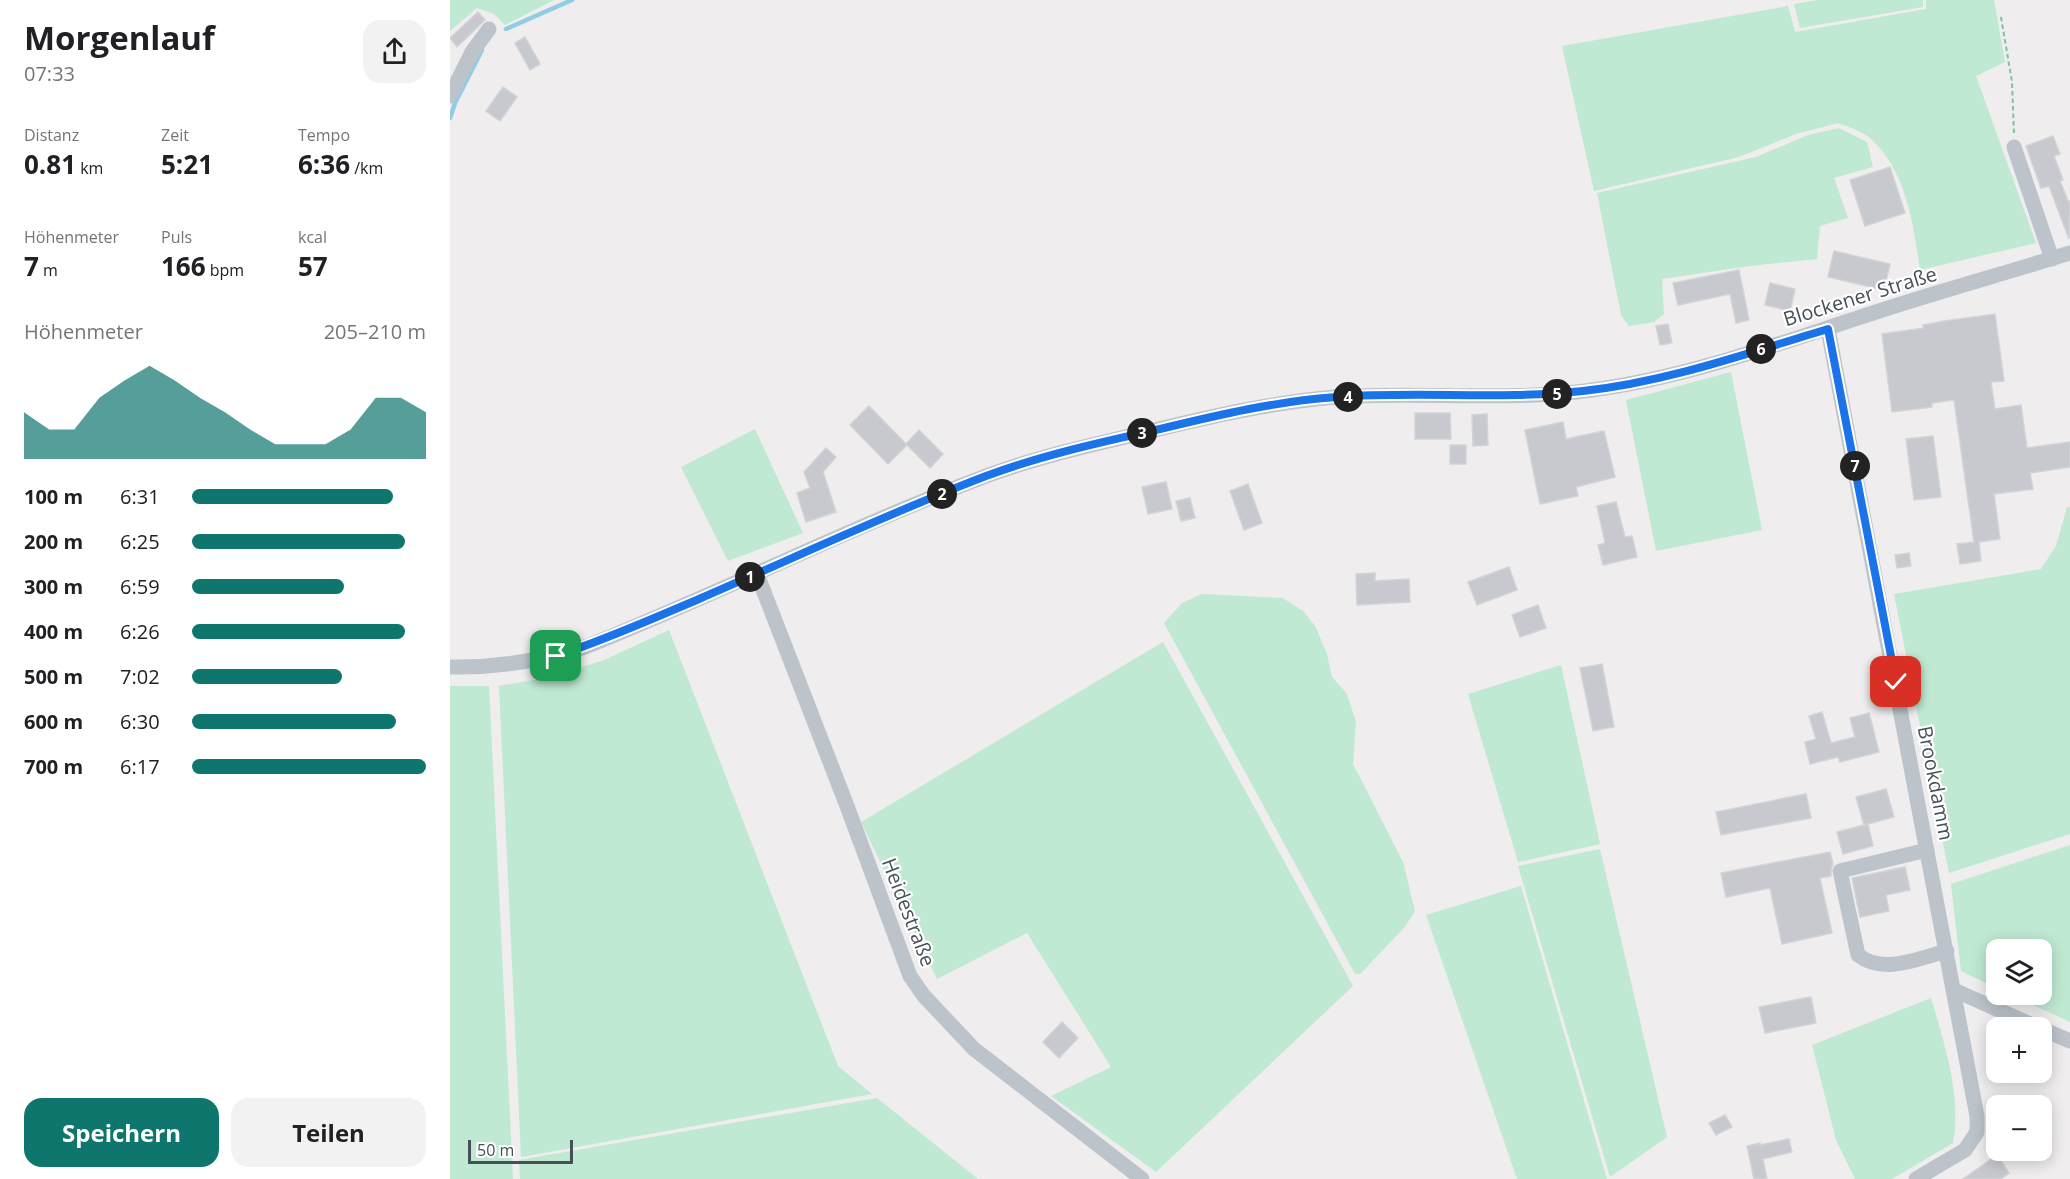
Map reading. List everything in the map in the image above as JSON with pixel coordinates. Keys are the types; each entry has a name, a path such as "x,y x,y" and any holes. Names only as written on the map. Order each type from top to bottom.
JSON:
{"street":[{"path":"450,96 472,52 489,29"},
{"path":"2014,147 2052,259"},
{"name":"Blockener Straße","path":"450,668 512,665 556,656 618,634 987,476 1024,463 1161,429 1274,405 1335,397 1420,395 1511,397 1597,389 1687,371 2070,253"},
{"name":"Brookdamm","path":"1828,329 1977,1116 1977,1132 1965,1150 1916,1179"},
{"name":"Heidestraße","path":"757,574 910,976 924,996 974,1049 1142,1179"},
{"path":"1927,849 1840,871 1858,955 1864,960 1874,965 1894,964 1947,951"},
{"path":"1954,990 2015,1017"},
{"path":"2052,1033 2070,1041"}],"path":[{"path":"2001,18 2012,82 2014,147"}],"green space":[{"path":"450,0 554,0 505,25 494,14 477,8 450,31"},
{"path":"1818,0 1923,0 1923,7 1800,28 1794,4"},
{"path":"1926,0 1994,0 2005,62 1976,76 2036,243 1920,270 1911,217 1893,167 1868,136 1838,123 1796,134 1739,157 1594,191 1562,46 1788,6 1795,32 1926,9"},
{"path":"1839,128 1867,142 1873,167 1834,178 1848,218 1820,226 1817,259 1662,279 1664,314 1654,322 1629,326 1621,315 1597,193 1756,157 1808,135"},
{"path":"1731,372 1762,530 1656,551 1626,400"},
{"path":"755,429 803,533 728,561 681,467"},
{"path":"2067,507 2070,507 2070,834 1949,873 1894,594 2041,569 2056,546"},
{"path":"1202,594 1283,598 1303,611 1315,626 1327,654 1332,677 1347,694 1356,722 1353,764 1403,862 1415,911 1404,928 1360,974 1355,974 1164,623 1182,603"},
{"path":"669,630 838,1066 872,1094 521,1157 499,686 551,677 604,660"},
{"path":"1163,642 1353,986 1156,1172 1051,1096 1111,1067 1027,933 937,979 861,822"},
{"path":"1561,665 1600,844 1518,862 1468,694"},
{"path":"450,686 489,686 513,1179 450,1179"},
{"path":"2070,845 2070,1022 2033,1005 2052,1005 2052,939 1986,939 1986,983 1961,971 1951,884"},
{"path":"1600,849 1667,1137 1610,1177 1518,866"},
{"path":"1521,886 1607,1179 1517,1179 1426,915"},
{"path":"1931,998 1946,1051 1953,1089 1955,1125 1953,1143 1892,1179 1855,1179 1836,1140 1812,1045"},
{"path":"877,1098 978,1179 520,1179 519,1160"}],"building":[{"path":"478,12 485,20 457,47 450,38"},
{"path":"525,37 540,64 530,70 515,43"},
{"path":"503,87 517,97 500,121 486,111"},
{"path":"2053,136 2060,154 2054,156 2063,180 2060,181 2070,201 2069,239 2049,186 2041,188 2026,146"},
{"path":"1890,167 1905,213 1865,226 1850,180"},
{"path":"1834,251 1890,264 1884,290 1828,277"},
{"path":"1739,270 1749,320 1736,323 1730,294 1678,305 1673,283"},
{"path":"1770,283 1795,289 1790,311 1765,305"},
{"path":"1995,314 2004,381 1991,382 1995,409 2021,405 2027,448 2070,442 2070,467 2030,473 2033,489 1994,494 2000,539 1979,542 1981,561 1960,564 1957,544 1974,542 1954,400 1932,403 1932,407 1892,412 1882,334 1924,328 1923,325 1944,321"},
{"path":"1668,324 1672,343 1660,345 1656,326"},
{"path":"869,406 906,444 919,430 943,454 930,468 907,445 888,464 850,425"},
{"path":"1415,413 1450,413 1451,439 1415,439"},
{"path":"1487,414 1488,445 1473,446 1472,415"},
{"path":"1563,422 1566,439 1604,431 1615,477 1576,487 1578,496 1540,504 1525,430"},
{"path":"1933,436 1941,497 1914,500 1906,439"},
{"path":"1450,445 1466,445 1466,464 1450,464"},
{"path":"826,448 836,457 823,472 836,512 806,522 797,493 810,488 804,472"},
{"path":"1166,482 1172,509 1148,514 1142,487"},
{"path":"1248,484 1262,523 1244,530 1230,491"},
{"path":"1190,498 1195,518 1181,521 1176,501"},
{"path":"1616,502 1625,537 1632,536 1637,557 1603,565 1598,545 1605,543 1597,506"},
{"path":"1909,553 1911,566 1897,568 1895,555"},
{"path":"1509,567 1517,590 1477,605 1468,582"},
{"path":"1375,573 1375,581 1409,579 1410,602 1357,605 1356,574"},
{"path":"1538,605 1546,628 1520,637 1512,615"},
{"path":"1602,664 1614,727 1593,731 1580,668"},
{"path":"1822,712 1831,743 1855,737 1850,718 1869,713 1879,752 1840,762 1838,757 1810,764 1805,742 1816,739 1809,716"},
{"path":"1886,789 1894,817 1864,825 1856,797"},
{"path":"1806,794 1811,818 1721,835 1716,812"},
{"path":"1868,824 1873,846 1843,854 1837,832"},
{"path":"1830,852 1833,864 1831,876 1820,878 1832,933 1782,944 1770,888 1726,897 1721,873"},
{"path":"1905,867 1910,890 1886,895 1889,911 1860,917 1852,878"},
{"path":"1811,997 1816,1023 1765,1033 1759,1007"},
{"path":"1062,1022 1078,1038 1059,1058 1043,1042"},
{"path":"1725,1115 1732,1127 1716,1135 1709,1123"},
{"path":"1789,1139 1792,1152 1763,1159 1767,1179 1754,1179 1747,1146"},
{"path":"1988,1161 2001,1161 2009,1173 2001,1179 1963,1179"}],"waterway":[{"path":"506,29 572,0"},
{"path":"450,118 455,103 482,50"}],"route":[{"path":"556,656 618,634 913,506 1024,463 1245,410 1335,397 1420,395 1511,397 1614,387 1687,371 1828,329 1896,682"}]}
